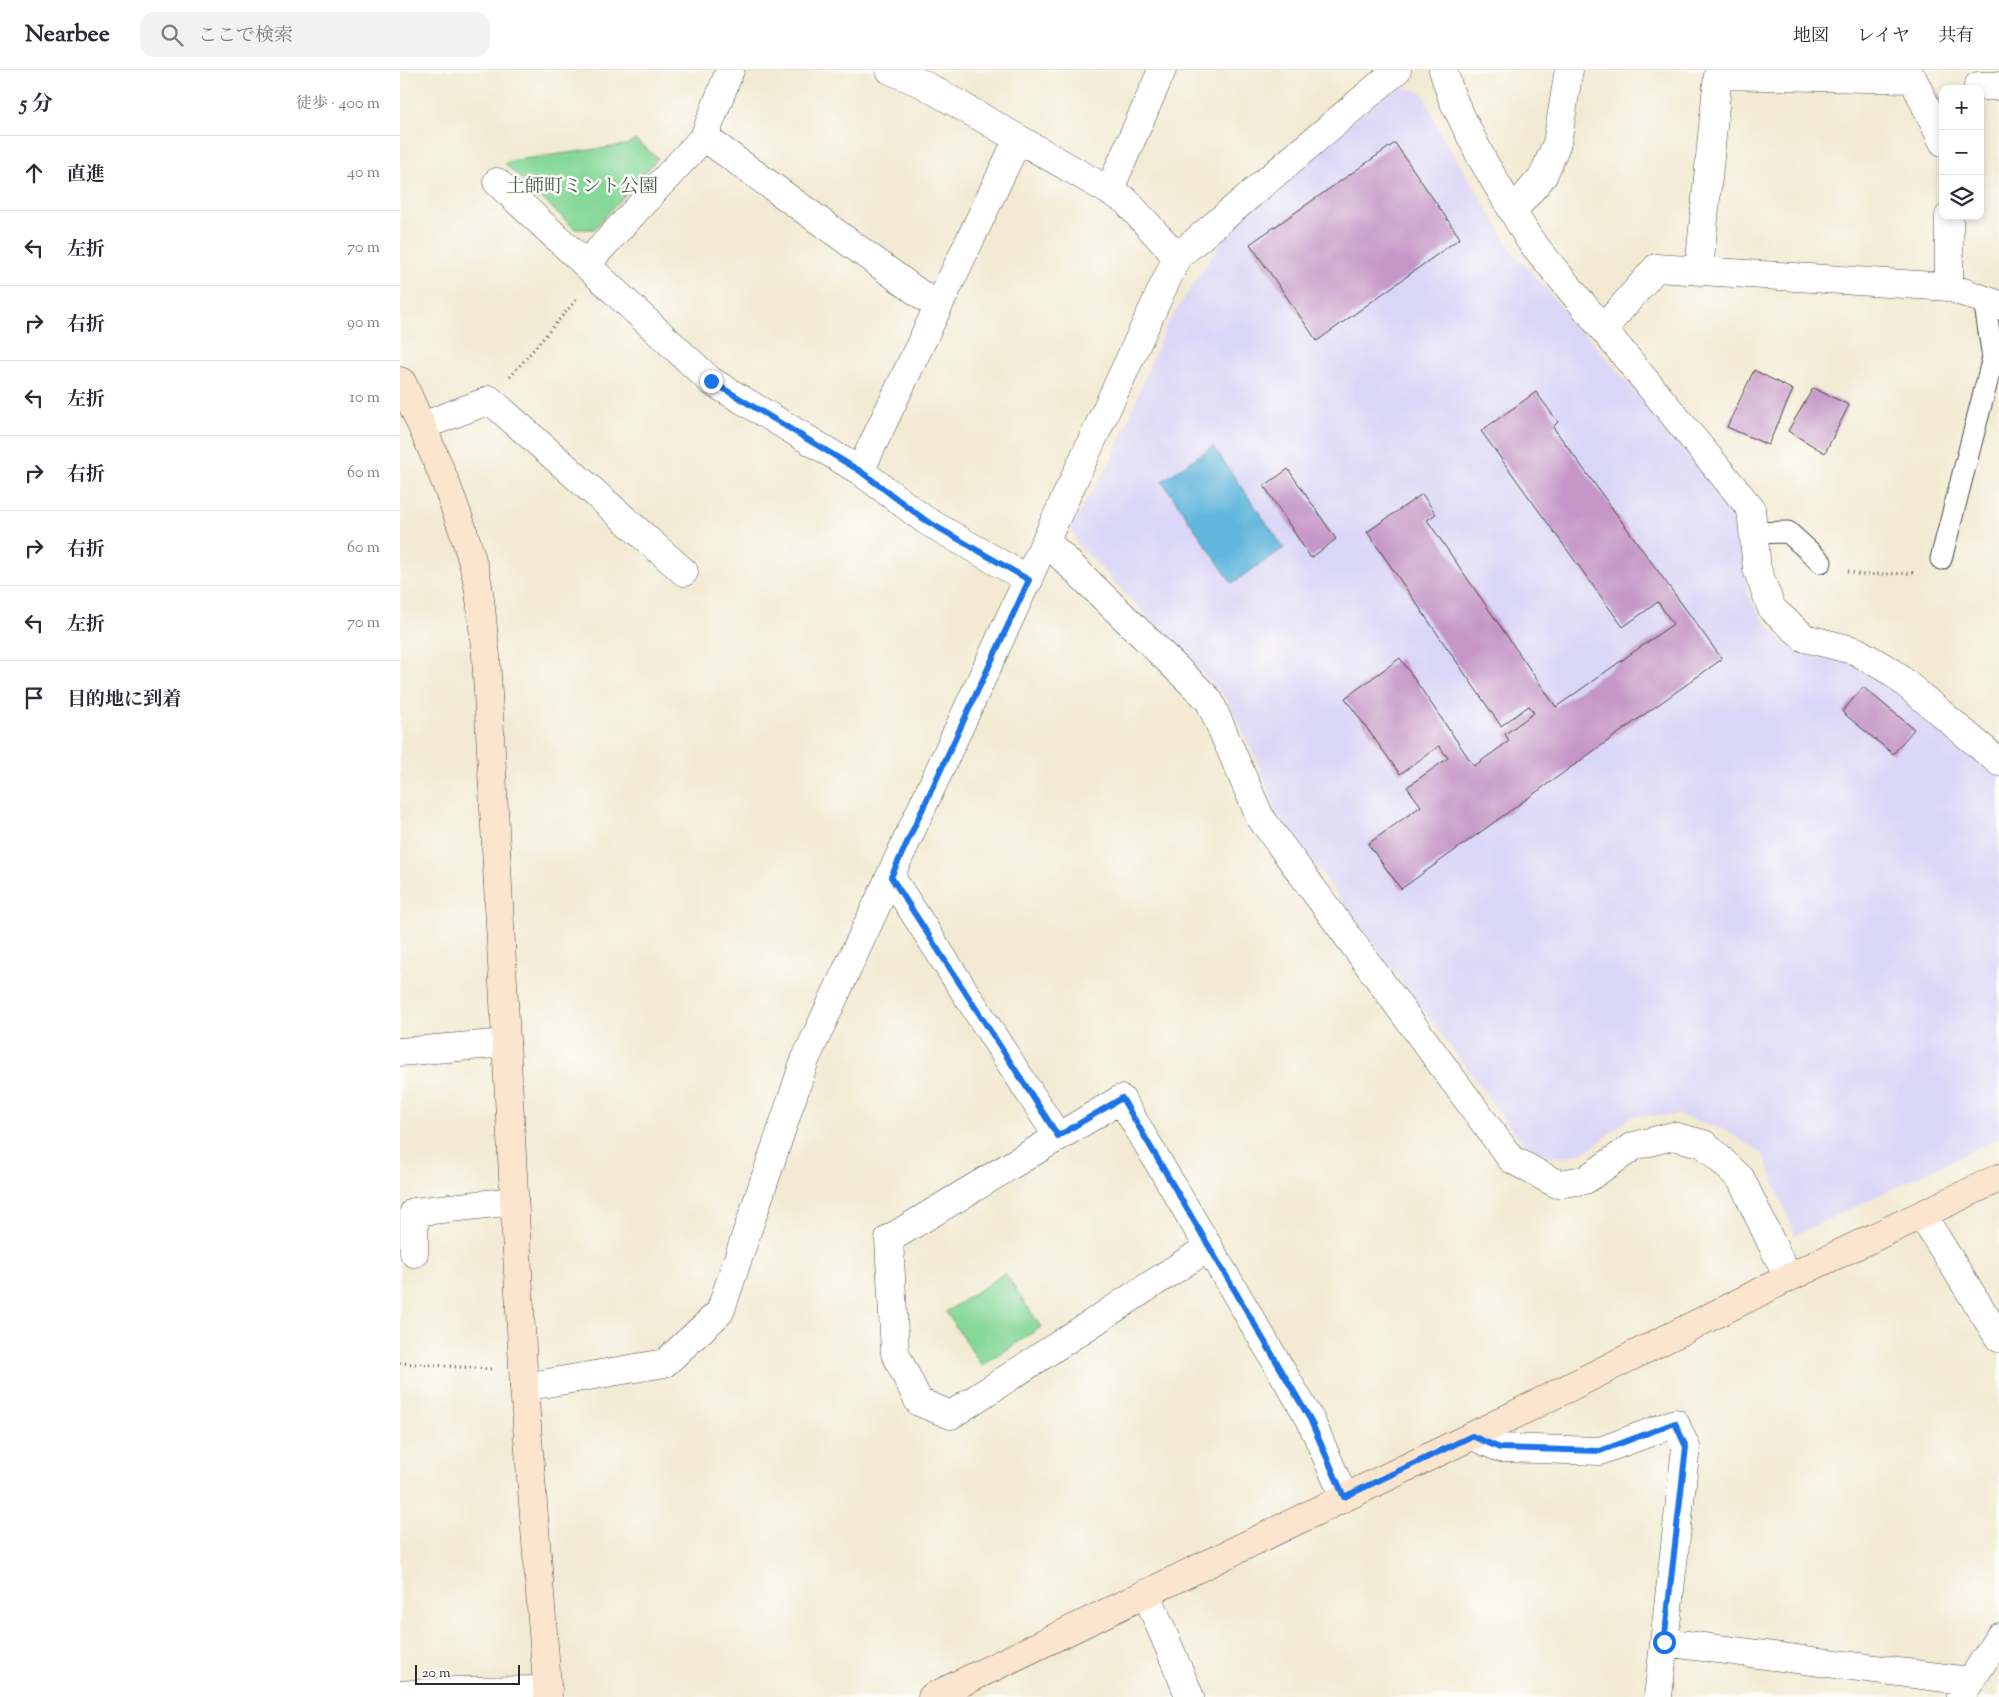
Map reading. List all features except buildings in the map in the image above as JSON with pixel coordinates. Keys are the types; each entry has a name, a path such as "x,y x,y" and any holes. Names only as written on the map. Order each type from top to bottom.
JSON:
{"street":[{"path":"592,269 704,137 730,70"},
{"path":"890,70 923,84 1125,200 1177,257"},
{"path":"1109,191 1162,70"},
{"path":"523,1379 665,1363 720,1312 805,1060 1047,542 1177,257 1397,70"},
{"path":"1443,70 1452,98 1482,159 1529,239 1751,509 1757,569 1772,609 1805,638 1856,651 1892,672 1999,762"},
{"path":"1513,211 1543,176 1557,143 1569,70"},
{"path":"1699,270 1718,75 1913,79 1939,134"},
{"path":"704,137 938,307"},
{"path":"860,471 1018,139"},
{"path":"497,182 711,381 860,471 925,520 1029,580"},
{"path":"1949,220 1949,288"},
{"path":"1604,328 1656,268 1949,288 1991,302"},
{"path":"400,381 422,426 456,508 476,573 486,654 523,1379 548,1693 454,1691 400,1695"},
{"path":"422,426 490,400 684,572"},
{"path":"1047,542 1208,700 1260,817 1511,1159 1557,1184 1585,1180 1634,1146 1673,1136 1704,1144 1741,1179 1788,1278"},
{"path":"891,877 1058,1136"},
{"path":"400,1052 506,1043"},
{"path":"1209,1247 951,1414 919,1402 895,1353 889,1239 1122,1098 1310,1419 1344,1497"},
{"path":"932,1697 1472,1436 1788,1278 1999,1178"},
{"path":"414,1253 414,1212 514,1201"},
{"path":"1922,1215 1999,1338"},
{"path":"1472,1436 1500,1448 1600,1451 1675,1423 1686,1447 1658,1697"},
{"path":"1146,1593 1190,1697"},
{"path":"1664,1642 1965,1689 1999,1637"}],"lane":[{"path":"1941,559 1993,358 1991,302"},
{"path":"1753,533 1788,532 1821,562"}],"path":[{"path":"490,400 592,269"},
{"path":"1821,562 1861,575 1912,573 1941,559"},
{"path":"400,1364 523,1379"}],"shaded area":[{"path":"1397,85 1423,93 1439,130 1514,253 1740,511 1749,539 1746,592 1761,617 1785,645 1814,657 1859,663 1999,774 1999,1138 1795,1235 1763,1154 1723,1129 1678,1115 1632,1116 1589,1150 1562,1158 1532,1151 1514,1132 1276,812 1258,762 1227,699 1077,543 1071,526 1114,455 1165,328 1222,240 1250,203"}],"green space":[{"name":"土師町ミント公園","path":"635,140 658,158 594,229 575,229 505,164 509,161 626,145"},
{"path":"1005,1273 1041,1327 982,1366 946,1312"}],"water":[{"path":"1213,446 1284,548 1232,583 1162,481"}],"route":[{"path":"711,381 860,471 925,520 1029,580 891,877 1058,1136 1122,1098 1310,1419 1344,1497 1472,1436 1500,1448 1600,1451 1675,1423 1686,1447 1664,1642"}]}
